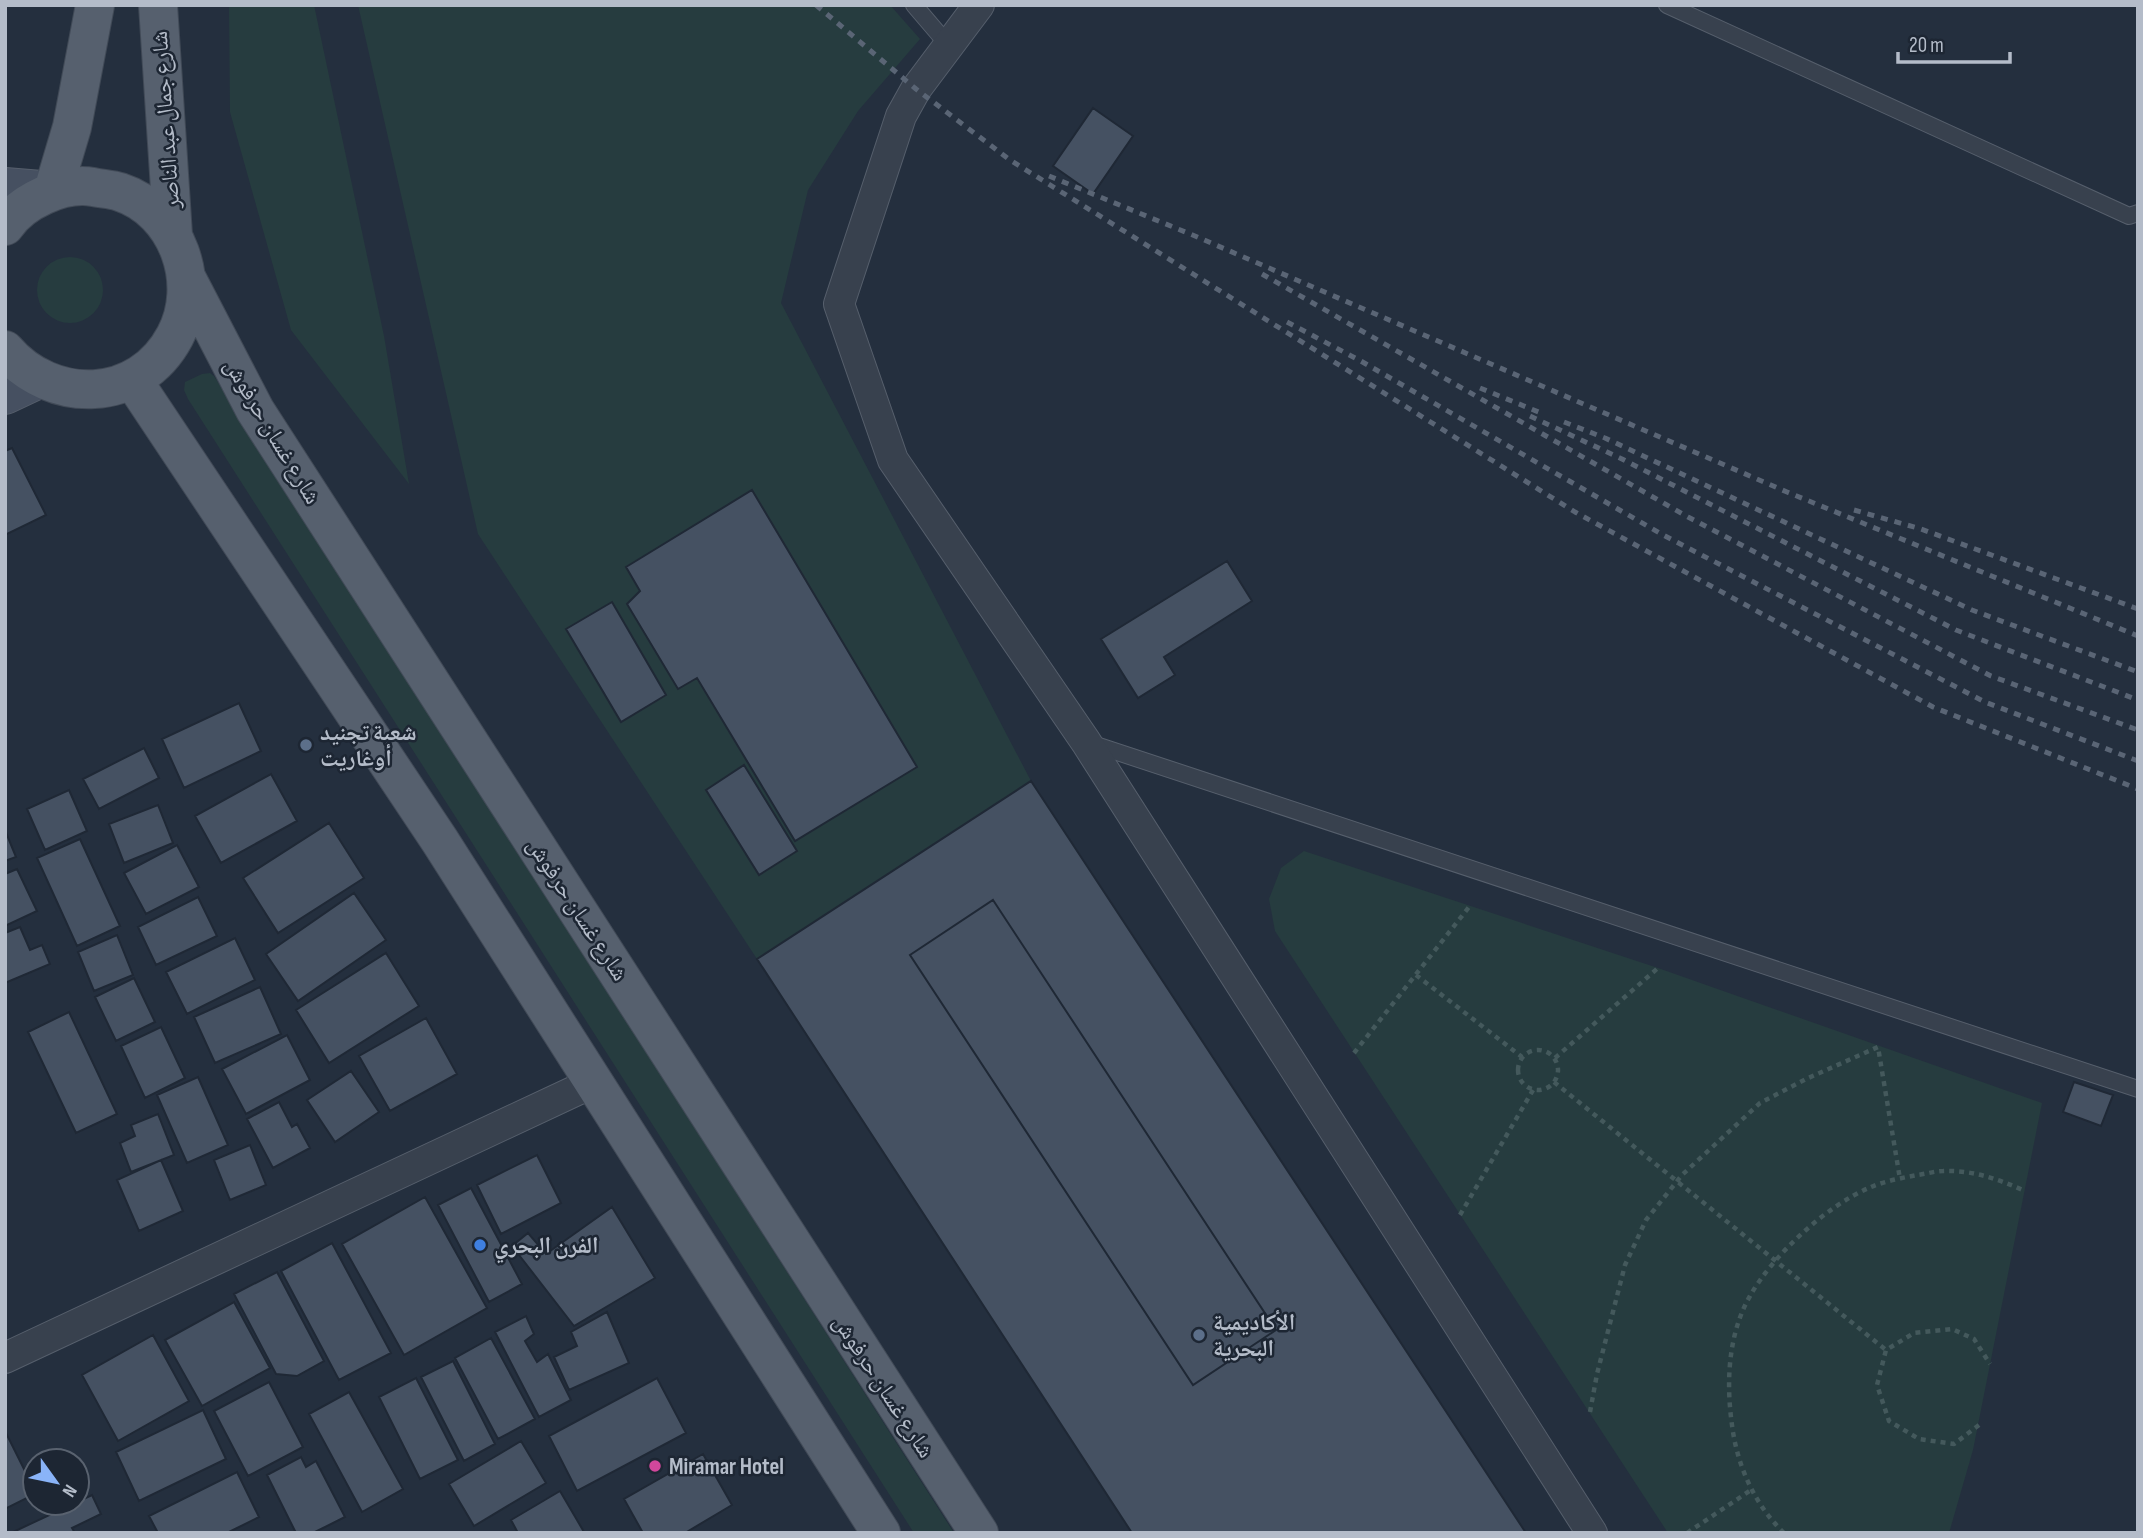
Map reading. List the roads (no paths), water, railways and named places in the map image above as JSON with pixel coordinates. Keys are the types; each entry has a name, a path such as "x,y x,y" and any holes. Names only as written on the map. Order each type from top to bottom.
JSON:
{"main road":[{"path":"5,226 29,204 53,191 72,127 95,5"},
{"name":"شارع جمال عبد الناصر","path":"158,5 173,235"},
{"path":"5,187 53,191 87,186 121,192 150,210 173,235 182,256 187,279 185,309 174,337 157,361 132,379 109,387 86,390 62,387 39,379 17,364 5,350"},
{"name":"شارع غسان حرفوش","path":"187,279 255,410 979,1533"},
{"path":"5,395 39,379"},
{"path":"132,379 440,841 881,1533"}],"street":[{"path":"979,5 916,89 901,117 838,304 893,460 1086,742 1591,1533"},
{"path":"5,1358 592,1083"}],"lane":[{"path":"914,5 949,46"},
{"path":"1667,5 2129,216 2138,213"},
{"path":"1086,742 2138,1089"}],"railway":[{"path":"816,5 916,89 1010,160 1575,512 1933,707 2138,789"},
{"path":"1049,176 1195,236 1787,492 2138,636"},
{"path":"1262,274 1688,517 1991,676 2138,730"},
{"path":"1287,322 1359,360 1663,535 1985,702 2138,761"},
{"path":"1480,388 1541,413"},
{"path":"1530,416 1622,459 1956,630 2138,700"},
{"path":"1564,422 1605,438 1972,610 2138,672"},
{"path":"1854,510 1921,529 2138,609"}],"place":[{"name":"شعبة تجنيد أوغاريت","path":"306,745"},
{"name":"الفرن البحري","path":"480,1245"},
{"name":"الأكاديمية البحرية","path":"1199,1335"},
{"name":"Miramar Hotel","path":"655,1466"}]}
